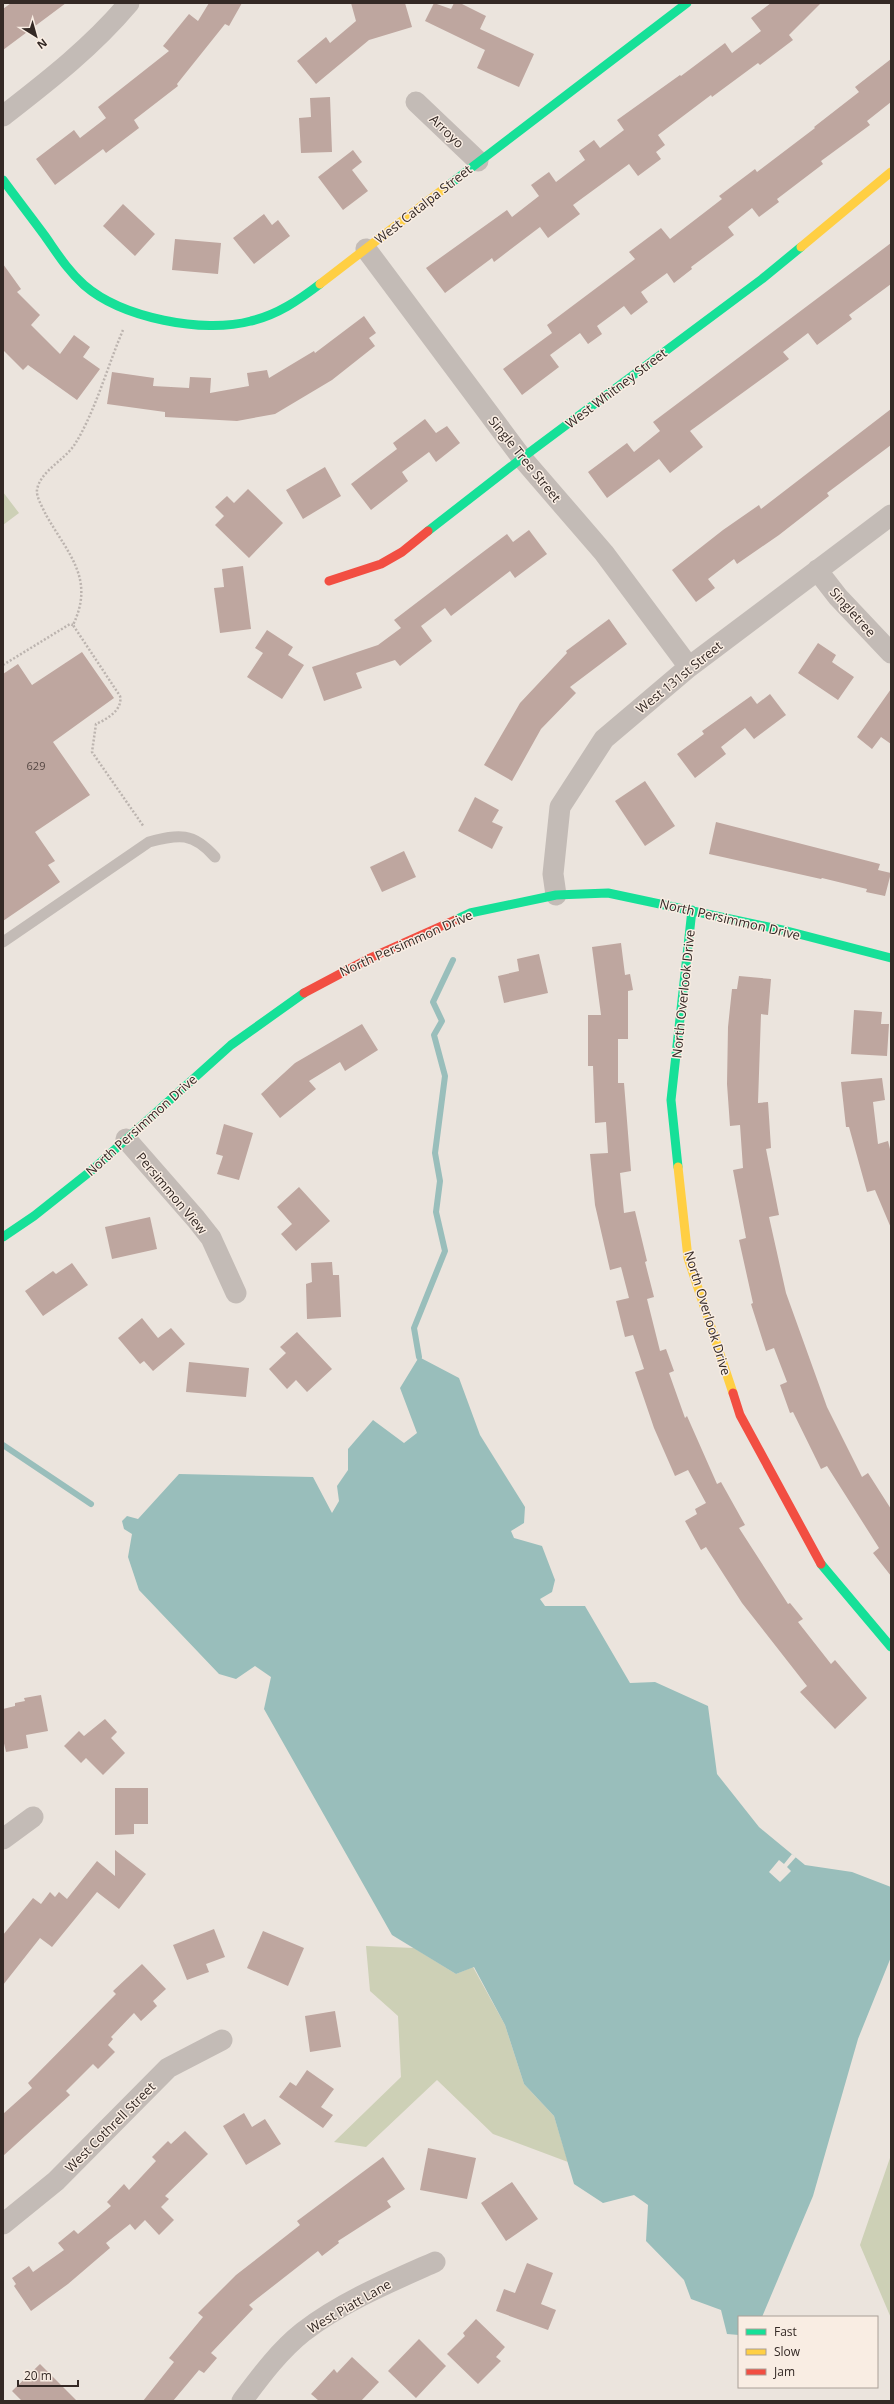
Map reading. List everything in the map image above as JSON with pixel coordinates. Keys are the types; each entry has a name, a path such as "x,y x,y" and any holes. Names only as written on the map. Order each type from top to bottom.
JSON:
{"street":[{"path":"3,116 55,76 88,47 129,3"},
{"name":"West Catalpa Street","path":"3,180 70,271 97,294 130,311 168,321 199,325 245,323 276,312 297,301 366,249 478,160 687,3"},
{"name":"Arroyo","path":"416,102 478,160"},
{"name":"West Whitney Street","path":"329,581 381,564 402,552 522,458 762,279 891,172"},
{"name":"Single Tree Street","path":"366,249 522,458 604,553 689,667"},
{"name":"West 131st Street","path":"556,895 553,874 560,807 604,739 689,667 891,515"},
{"name":"Singletree","path":"817,570 838,597 891,653"},
{"name":"North Persimmon Drive","path":"3,1236 47,1206 126,1139 231,1045 257,1025 314,987 370,958 470,913 556,895 608,893 692,910 891,958"},
{"name":"North Overlook Drive","path":"692,910 671,1100 688,1258 740,1415 823,1568 891,1647"},
{"name":"Persimmon View","path":"126,1139 196,1219 210,1238 236,1293"},
{"path":"3,1839 33,1817"},
{"name":"West Cothrell Street","path":"3,2224 56,2181 168,2068 222,2040"},
{"name":"West Piatt Lane","path":"242,2401 280,2354 302,2333 360,2297 435,2262"}],"lane":[{"path":"3,942 150,842 169,837 192,838 203,843 215,856"}],"path":[{"path":"73,625 81,608 82,589 80,574 41,506 37,491 42,476 68,455 81,434 130,311"},
{"path":"3,665 46,636 70,624 73,625"},
{"path":"73,625 120,696 121,702 119,708 96,724 92,752 144,827"}],"green space":[{"path":"3,492 19,513 3,525"},
{"path":"366,1946 414,1948 456,1974 473,1967 505,2025 524,2084 554,2116 568,2162 493,2134 437,2080 366,2147 334,2142 401,2077 398,2016 370,1991"},
{"path":"891,2155 891,2318 860,2245"}],"water":[{"path":"419,1357 459,1378 480,1435 525,1507 524,1523 511,1531 514,1538 542,1546 555,1580 552,1592 540,1599 545,1606 585,1606 630,1683 655,1682 708,1706 717,1774 759,1827 805,1865 852,1872 891,1887 891,1957 858,2039 813,2196 762,2316 738,2316 738,2335 727,2334 721,2310 691,2299 684,2280 646,2241 648,2205 634,2195 603,2203 574,2184 554,2116 524,2084 505,2025 474,1967 456,1974 392,1935 264,1709 271,1677 255,1666 236,1679 219,1674 139,1590 128,1557 132,1534 124,1529 122,1521 127,1516 138,1519 179,1474 313,1477 332,1513 339,1501 337,1486 348,1470 348,1449 373,1420 404,1443 417,1433 400,1388"}],"pier":[{"path":"792,1854 796,1857 787,1867 791,1871 780,1882 769,1872 779,1860 784,1864"}],"building":[{"path":"11,3 66,3 3,50 3,9"},
{"path":"209,3 242,3 229,26 225,24 177,84 178,86 134,120 139,128 106,153 103,149 55,185 36,159 74,130 80,138 106,118 98,107 169,51 163,46 189,14 198,21"},
{"path":"351,3 405,3 412,27 369,40 316,84 297,61 326,37 330,43 356,21"},
{"path":"434,3 451,9 454,3 460,3 486,16 480,29 534,54 519,87 477,68 485,50 425,21"},
{"path":"771,3 821,3 789,35 793,40 760,65 758,63 712,97 711,95 658,135 665,145 656,152 661,159 638,176 629,164 573,205 580,214 548,238 540,227 494,262 492,258 445,293 426,268 507,210 512,217 539,196 531,185 549,172 556,182 585,160 579,151 594,140 600,148 624,130 617,120 680,75 681,76 725,43 732,53 761,31 751,18"},
{"path":"891,59 891,102 867,121 870,125 821,161 823,164 777,199 779,202 759,217 752,208 728,227 734,235 691,267 692,269 674,283 667,273 641,292 648,302 631,315 624,306 597,326 602,334 588,344 580,333 550,355 559,367 522,395 503,369 552,333 547,325 635,259 629,252 661,228 670,239 722,199 719,196 755,169 757,172 815,128 814,127 859,92 855,87"},
{"path":"330,97 332,152 301,153 299,118 311,117 310,98"},
{"path":"353,150 362,162 352,170 368,191 343,210 318,177"},
{"path":"123,204 155,234 135,256 103,226"},
{"path":"264,214 272,225 278,220 290,236 254,264 233,238"},
{"path":"175,239 221,243 218,274 172,270"},
{"path":"891,243 891,284 849,315 852,319 817,345 808,333 783,352 789,359 690,431 703,447 670,473 659,459 607,498 588,472 627,443 634,452 660,431 653,422"},
{"path":"3,264 21,289 17,292 40,315 31,325 60,354 74,335 90,347 83,357 100,369 77,400 28,365 23,370 3,350"},
{"path":"364,316 376,333 369,338 375,346 332,380 275,414 237,421 165,417 165,412 107,404 112,372 154,378 153,386 189,388 190,377 211,378 210,393 249,386 247,373 267,370 269,378 314,351 315,353"},
{"path":"891,409 891,445 827,493 829,496 779,535 737,564 734,559 708,579 715,588 696,602 672,570 723,530 759,505 761,509"},
{"path":"425,419 436,433 447,426 460,443 436,462 429,452 402,472 408,481 371,510 351,484 397,449 393,443"},
{"path":"325,467 341,496 303,519 286,490"},
{"path":"248,489 283,523 249,558 215,525 224,516 215,507 227,496 234,503"},
{"path":"529,530 547,554 515,578 510,571 451,616 445,608 421,626 432,641 400,666 395,660 356,673 362,688 324,701 312,667 378,645 401,628 394,620 483,552 507,534 513,542"},
{"path":"243,566 251,629 220,633 214,588 224,587 222,569"},
{"path":"609,619 627,644 570,687 576,693 541,729 512,781 484,765 520,703 567,653 566,651"},
{"path":"267,630 293,647 288,655 304,665 282,699 247,677 263,653 255,648"},
{"path":"818,643 836,655 832,662 854,677 838,700 798,673"},
{"path":"82,652 114,698 53,742 90,795 35,832 55,861 48,865 60,882 3,921 3,674 18,664 32,685"},
{"path":"891,689 891,744 881,737 872,749 857,737"},
{"path":"770,694 786,715 754,739 745,728 721,747 726,754 695,778 677,754 704,734 702,731 751,696 757,704"},
{"path":"645,781 675,826 645,846 615,801"},
{"path":"475,797 499,810 492,822 503,827 492,849 458,831"},
{"path":"716,822 880,864 878,870 891,873 885,896 866,892 867,889 822,878 709,854"},
{"path":"404,851 416,877 382,892 370,867"},
{"path":"621,943 625,975 630,974 633,990 628,991 628,1039 618,1039 618,1083 624,1083 631,1171 620,1173 624,1213 635,1211 647,1261 645,1262 654,1297 647,1299 660,1351 666,1349 674,1371 669,1373 685,1418 687,1416 717,1484 721,1482 745,1525 739,1528 788,1604 790,1603 803,1619 798,1622 831,1664 835,1660 867,1698 835,1729 800,1692 807,1686 742,1603 706,1547 701,1550 685,1521 697,1514 695,1509 706,1503 688,1470 675,1476 654,1428 635,1372 644,1369 633,1335 625,1337 616,1301 629,1298 621,1267 610,1270 595,1205 590,1154 608,1153 606,1122 595,1123 593,1066 588,1066 588,1015 601,1015 592,947"},
{"path":"539,954 548,993 504,1003 498,976 519,971 517,959"},
{"path":"739,976 771,979 768,1015 761,1014 758,1103 768,1102 771,1148 766,1149 779,1215 769,1217 786,1293 827,1407 862,1477 868,1473 891,1509 891,1576 873,1553 879,1548 827,1466 821,1469 793,1412 790,1413 780,1385 787,1382 774,1348 766,1351 751,1304 753,1303 739,1240 746,1238 733,1170 743,1168 740,1125 730,1126 727,1084 728,1027 732,989 737,989"},
{"path":"854,1010 882,1012 881,1024 889,1024 887,1056 851,1054"},
{"path":"362,1024 378,1050 345,1071 340,1062 309,1081 316,1089 280,1118 261,1094 295,1063"},
{"path":"882,1078 885,1100 873,1102 878,1144 888,1141 891,1153 891,1228 875,1190 867,1192 849,1127 846,1127 841,1082"},
{"path":"224,1124 253,1133 239,1180 217,1174 223,1156 216,1154"},
{"path":"299,1187 330,1221 296,1251 281,1234 292,1224 277,1207"},
{"path":"150,1217 157,1249 112,1259 105,1227"},
{"path":"332,1262 333,1275 339,1275 341,1317 307,1319 306,1284 312,1282 311,1263"},
{"path":"72,1263 88,1285 43,1316 25,1291 53,1271 56,1274"},
{"path":"142,1318 158,1338 171,1328 185,1344 153,1371 144,1361 140,1364 118,1338"},
{"path":"297,1332 332,1369 307,1392 296,1380 287,1389 269,1369 286,1353 280,1347"},
{"path":"189,1362 249,1368 246,1397 186,1392"},
{"path":"41,1695 48,1731 26,1735 28,1748 6,1752 3,1739 3,1709 15,1706 15,1703 25,1701 24,1698"},
{"path":"105,1719 117,1732 111,1738 125,1753 103,1775 86,1758 81,1763 64,1746 79,1731 84,1736"},
{"path":"115,1788 148,1788 148,1824 134,1824 134,1834 115,1835"},
{"path":"115,1850 146,1874 119,1909 97,1892 52,1947 40,1938 3,1985 3,1935 33,1898 41,1904 50,1892 55,1897 59,1892 67,1899 97,1861 115,1876"},
{"path":"214,1929 225,1957 206,1964 209,1972 187,1980 173,1945"},
{"path":"263,1931 304,1948 288,1986 247,1968"},
{"path":"142,1964 166,1989 153,2001 157,2006 141,2021 134,2013 111,2037 113,2039 108,2045 115,2052 98,2069 93,2064 66,2091 70,2095 3,2156 3,2114 32,2088 28,2083 116,1994 113,1991"},
{"path":"335,2011 341,2047 310,2052 305,2016"},
{"path":"307,2070 334,2089 321,2107 333,2115 323,2128 279,2097 290,2082 296,2086"},
{"path":"244,2113 252,2127 265,2119 281,2144 246,2165 223,2126"},
{"path":"185,2131 208,2154 165,2196 169,2199 161,2207 174,2220 159,2235 145,2220 135,2230 130,2224 106,2243 110,2248 68,2284 31,2311 14,2286 16,2284 12,2278 29,2266 33,2272 64,2250 58,2243 74,2230 78,2234 111,2206 107,2202 124,2184 129,2190 156,2161 152,2157 168,2141 171,2144"},
{"path":"428,2148 476,2158 467,2199 420,2190"},
{"path":"383,2157 405,2189 387,2201 391,2207 338,2241 339,2243 322,2256 318,2251 249,2305 253,2309 211,2353 217,2358 204,2373 199,2370 173,2401 143,2401 174,2362 169,2358 203,2317 198,2313 236,2275 300,2225 297,2221"},
{"path":"512,2182 538,2219 506,2241 481,2203"},
{"path":"527,2263 553,2273 541,2304 556,2310 548,2330 496,2311 504,2289 515,2293"},
{"path":"476,2319 505,2347 496,2357 501,2361 478,2384 447,2354 465,2336 463,2333"},
{"path":"419,2339 446,2366 416,2398 388,2371"},
{"path":"352,2357 379,2382 361,2401 319,2401 311,2394 334,2369 337,2373"},
{"path":"40,2364 77,2401 22,2401 12,2391"}],"waterway":[{"path":"419,1357 414,1328 445,1251 436,1212 440,1181 435,1153 445,1076 434,1035 442,1021 433,1002 453,960"},
{"path":"3,1445 91,1504"}],"traffic: fast":[{"path":"446,187 687,3"},
{"path":"3,180 78,280 100,297 141,314 187,324 210,326 232,325 251,321 279,311 320,284"},
{"path":"428,531 522,458 762,279 801,247"},
{"path":"455,920 470,913 556,895 608,893 787,931 891,958"},
{"path":"678,1167 671,1100 692,910"},
{"path":"3,1237 34,1216 92,1170 231,1045 304,993"},
{"path":"821,1564 891,1647"}],"traffic: slow":[{"path":"801,247 891,172"},
{"path":"320,284 446,187"},
{"path":"678,1167 688,1258 733,1393"}],"traffic: jam":[{"path":"329,581 381,564 402,552 428,531"},
{"path":"304,993 370,958 455,920"},
{"path":"733,1393 740,1415 821,1564"}]}
